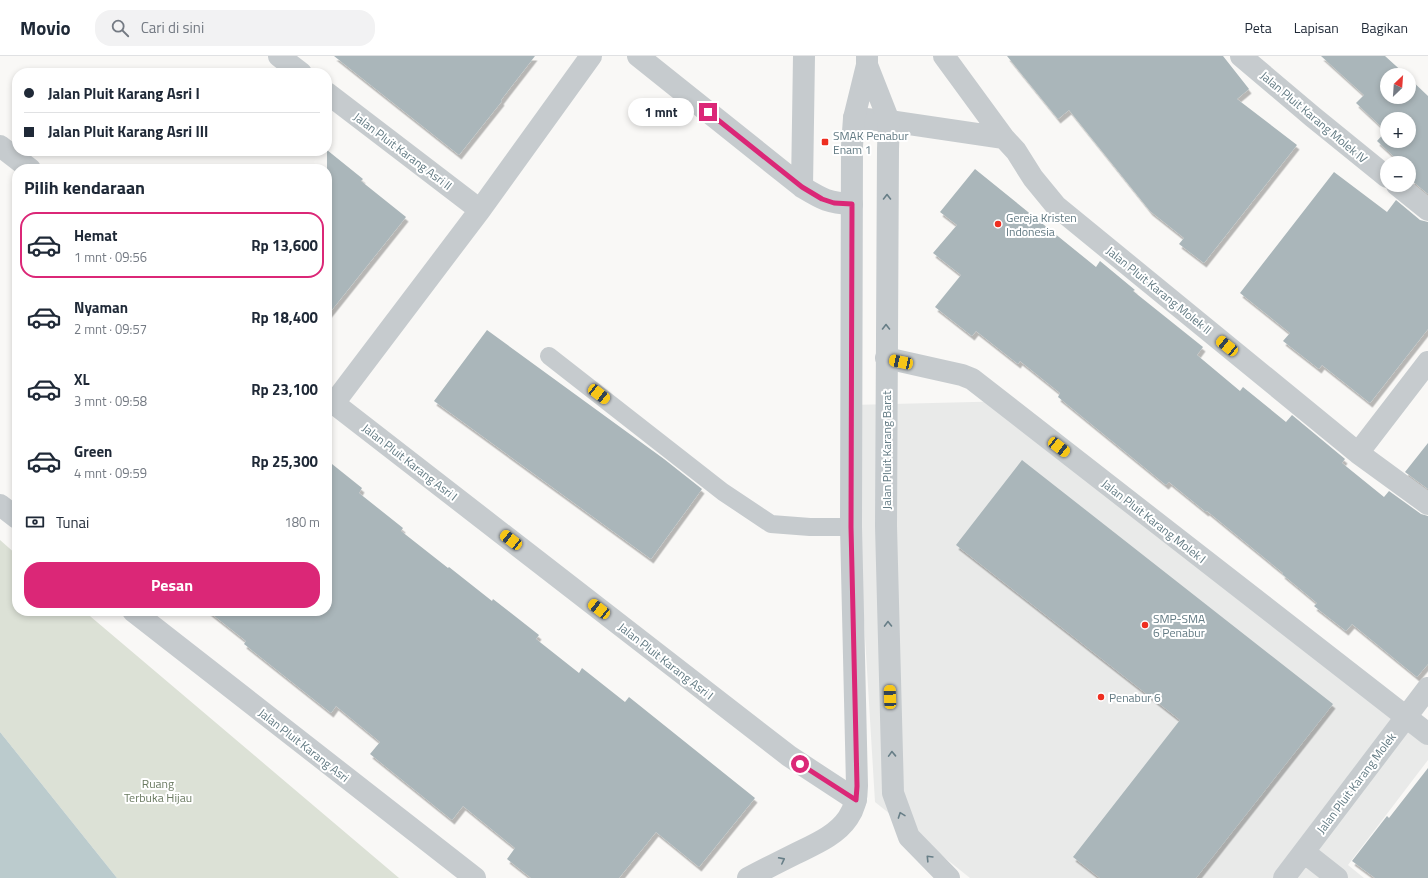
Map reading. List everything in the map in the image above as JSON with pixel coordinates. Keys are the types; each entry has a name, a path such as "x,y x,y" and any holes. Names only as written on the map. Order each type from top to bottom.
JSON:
{"street":[{"path":"278,56 294,68"},
{"path":"332,398 480,210 591,56"},
{"path":"638,56 802,187 822,199 834,203 852,204"},
{"path":"802,187 804,56"},
{"name":"Jalan Pluit Karang Molek II","path":"944,56 1004,138 1016,151 1033,178 1056,206 1358,453 1428,504"},
{"name":"Jalan Pluit Karang Molek IV","path":"1241,56 1380,171"},
{"name":"Jalan Pluit Karang Barat","path":"856,800 857,786 843,527 852,204 852,146 854,118 867,60"},
{"name":"Jalan Pluit Karang Barat","path":"867,60 889,121 886,358 886,534 893,793 909,837 949,878"},
{"name":"Jalan Pluit Karang Asri II","path":"332,97 480,210"},
{"path":"854,118 889,121 1004,138"},
{"path":"0,146 12,155"},
{"path":"13,156 23,164"},
{"path":"1405,192 1428,210"},
{"name":"Jalan Pluit Karang Molek I","path":"886,358 962,375 972,380 1428,734"},
{"path":"1358,453 1428,362"},
{"name":"Jalan Pluit Karang Asri I","path":"332,403 789,756 856,800"},
{"path":"0,505 12,514"},
{"name":"Jalan Pluit Karang Asri","path":"139,616 475,878"},
{"name":"Jalan Pluit Karang Molek","path":"1284,878 1428,688"},
{"path":"748,878 832,834 848,817 856,800"},
{"path":"1304,852 1337,878"}],"lane":[{"path":"549,356 724,492 771,524 810,527 843,527"}],"shaded area":[{"path":"1014,401 1428,733 1428,760 1348,865 1364,878 970,878 875,802 851,405"},
{"path":"0,732 117,878 0,878"}],"green space":[{"name":"Ruang Terbuka Hijau","path":"0,540 12,551 12,616 90,616 399,878 117,878 0,732"}],"building":[{"path":"334,56 535,56 501,100 502,101 459,155"},
{"path":"1007,56 1223,56 1249,89 1237,99 1297,145 1204,263 1179,244 1184,238 1150,211 1069,110 1058,119"},
{"path":"1321,56 1385,56 1398,68 1380,68 1380,104 1416,104 1416,85 1428,96 1428,194 1416,184 1416,156 1393,156 1385,148 1416,148 1416,112 1380,112 1380,125 1356,103 1364,95"},
{"path":"332,154 363,179 361,181 406,217 332,310 332,164 327,164 327,156 332,156"},
{"path":"975,169 1096,267 1100,261 1135,290 1133,291 1203,347 1197,355 1240,391 1243,387 1286,422 1292,415 1345,459 1342,463 1384,497 1389,491 1421,514 1428,516 1428,664 1417,677 1352,624 1346,631 1314,606 1317,603 1282,574 1283,573 1169,482 1166,485 1058,397 1060,393 1020,361 1018,364 976,331 972,336 935,307 961,275 933,253 957,225 940,212"},
{"path":"1334,172 1387,212 1396,200 1420,220 1428,222 1428,329 1370,403 1322,365 1319,369 1283,341 1290,333 1240,293"},
{"path":"487,330 664,459 702,489 651,559 434,401"},
{"path":"1428,443 1428,489 1405,472"},
{"name":"SMP-SMA 6 Penabur","path":"1022,460 1333,704 1196,878 1100,878 1073,857 1180,720 956,545"},
{"path":"332,464 362,488 359,493 403,528 401,531 448,568 449,567 492,601 493,599 539,635 536,639 579,673 582,668 625,702 629,697 755,798 699,867 656,832 619,878 531,878 507,859 515,848 463,806 452,820 370,754 380,742 336,706 331,713 244,644 246,641 214,616 332,616"},
{"path":"1428,768 1428,878 1375,878 1352,861 1387,816 1389,818"}],"place":[{"name":"SMAK Penabur Enam 1","path":"825,142"},
{"name":"Gereja Kristen Indonesia","path":"998,224"},
{"name":"SMP-SMA 6 Penabur","path":"1145,625"},
{"name":"Penabur 6","path":"1101,697"}],"route":[{"path":"708,112 802,187 822,199 834,203 852,204 851,527 857,786 856,800 800,764"}]}
